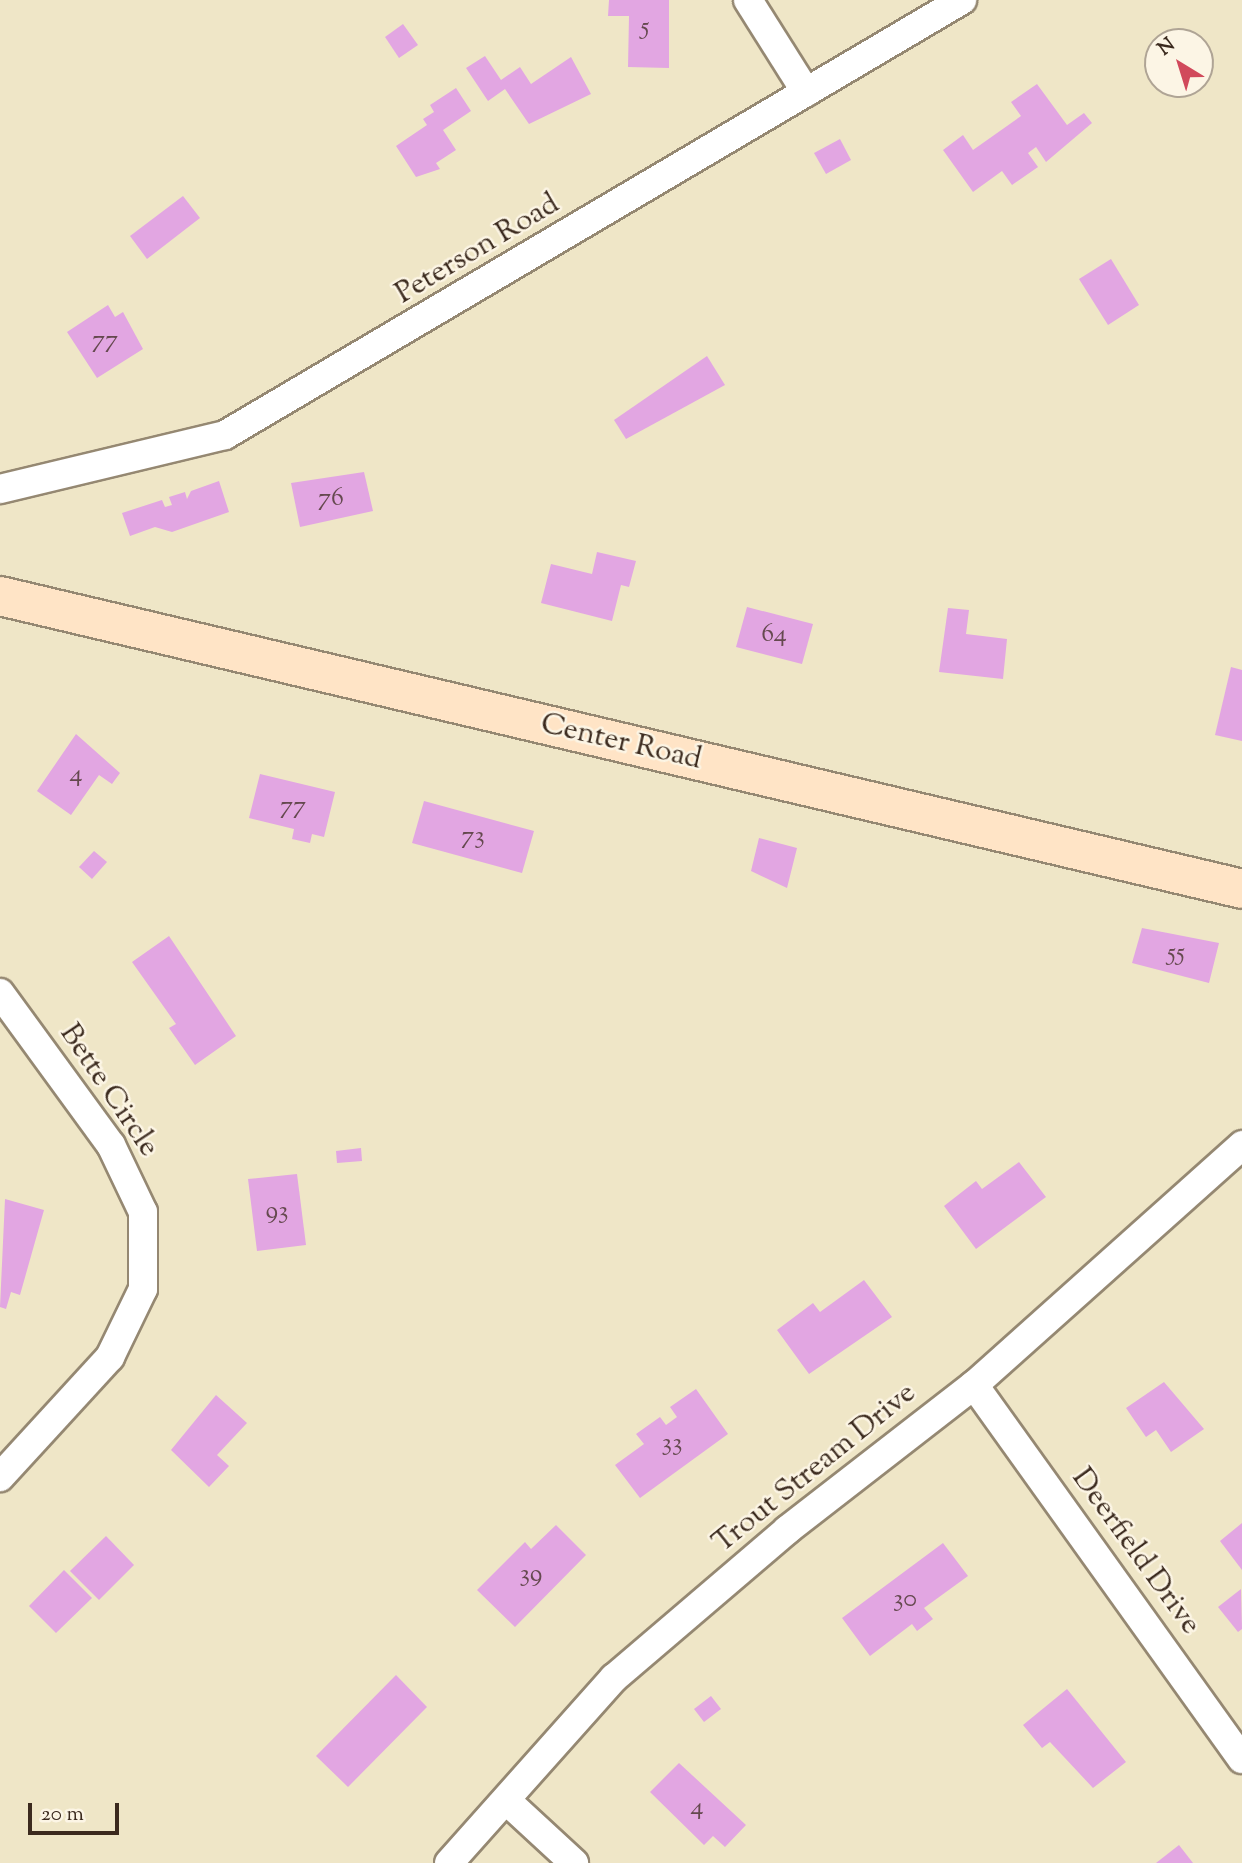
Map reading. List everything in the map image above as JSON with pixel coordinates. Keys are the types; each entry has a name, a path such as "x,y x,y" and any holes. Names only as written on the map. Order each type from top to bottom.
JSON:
{"street":[{"path":"748,0 806,92"},
{"name":"Peterson Road","path":"0,489 225,435 962,0"},
{"name":"Center Road","path":"3,604 1242,889"},
{"name":"Bette Circle","path":"0,993 111,1145 143,1225 143,1289 110,1357 0,1477"},
{"name":"Trout Stream Drive","path":"449,1863 508,1802 614,1678 787,1530 974,1385 1242,1145"},
{"name":"Deerfield Drive","path":"974,1385 1242,1759"},
{"path":"508,1802 574,1863"}],"building":[{"path":"609,0 669,0 669,68 628,67 629,16 608,16"},
{"path":"403,24 418,45 399,58 385,37"},
{"path":"485,56 501,80 520,67 531,84 571,57 591,94 529,124 505,89 488,101 466,68"},
{"path":"1037,84 1067,125 1084,113 1092,123 1046,162 1036,147 1028,153 1038,167 1012,185 1002,171 973,192 943,150 963,135 973,150 1021,116 1011,102"},
{"path":"456,88 471,111 443,130 456,150 436,163 440,169 416,177 396,146 427,125 423,119 434,112 430,105"},
{"path":"840,139 851,160 826,174 814,153"},
{"path":"183,196 200,218 147,259 130,236"},
{"path":"1111,259 1139,305 1108,325 1079,279"},
{"path":"108,305 115,317 123,312 143,349 97,378 67,332"},
{"path":"707,356 725,385 626,439 614,420"},
{"path":"364,472 373,511 300,527 291,483"},
{"path":"219,481 229,512 172,532 155,527 130,536 122,513 162,500 165,507 172,505 169,497 185,492 187,499 191,491"},
{"path":"597,552 636,561 629,587 621,585 612,621 541,603 551,564 592,574"},
{"path":"747,607 813,624 802,664 736,647"},
{"path":"948,608 969,610 966,634 1007,639 1003,679 939,672"},
{"path":"1231,667 1242,670 1242,741 1215,735"},
{"path":"76,734 120,773 112,784 99,775 71,815 37,791"},
{"path":"260,774 335,792 324,837 312,834 310,843 292,839 294,829 249,818"},
{"path":"424,801 534,831 522,873 412,843"},
{"path":"759,838 797,848 787,888 751,871"},
{"path":"94,851 107,862 92,879 79,867"},
{"path":"1142,928 1219,943 1209,983 1132,963"},
{"path":"169,936 236,1036 195,1065 169,1028 176,1024 132,962"},
{"path":"361,1148 362,1161 337,1163 336,1151"},
{"path":"1019,1162 1046,1197 976,1249 944,1206 976,1181 982,1189"},
{"path":"297,1174 306,1245 257,1251 248,1179"},
{"path":"5,1199 44,1210 20,1295 11,1292 6,1309 0,1307"},
{"path":"864,1280 892,1317 809,1374 777,1330 813,1303 820,1312"},
{"path":"1164,1382 1204,1429 1171,1452 1156,1430 1146,1437 1126,1408"},
{"path":"696,1389 728,1434 640,1498 615,1465 644,1444 636,1434 660,1417 666,1425 677,1417 670,1407"},
{"path":"216,1395 247,1423 217,1455 229,1466 209,1487 171,1450"},
{"path":"1242,1523 1242,1570 1220,1541"},
{"path":"556,1525 586,1555 515,1627 477,1590 525,1542 531,1549"},
{"path":"106,1536 134,1565 99,1600 70,1571"},
{"path":"943,1543 968,1576 924,1608 933,1619 917,1631 912,1624 870,1656 842,1618"},
{"path":"64,1570 92,1598 56,1633 29,1606"},
{"path":"1241,1589 1242,1629 1238,1632 1218,1607"},
{"path":"396,1675 427,1707 348,1787 316,1756"},
{"path":"1067,1689 1126,1762 1093,1788 1050,1742 1042,1748 1023,1725"},
{"path":"711,1696 721,1709 704,1722 694,1709"},
{"path":"679,1763 746,1825 725,1847 713,1836 704,1845 650,1792"},
{"path":"1179,1845 1193,1863 1156,1863"}]}
